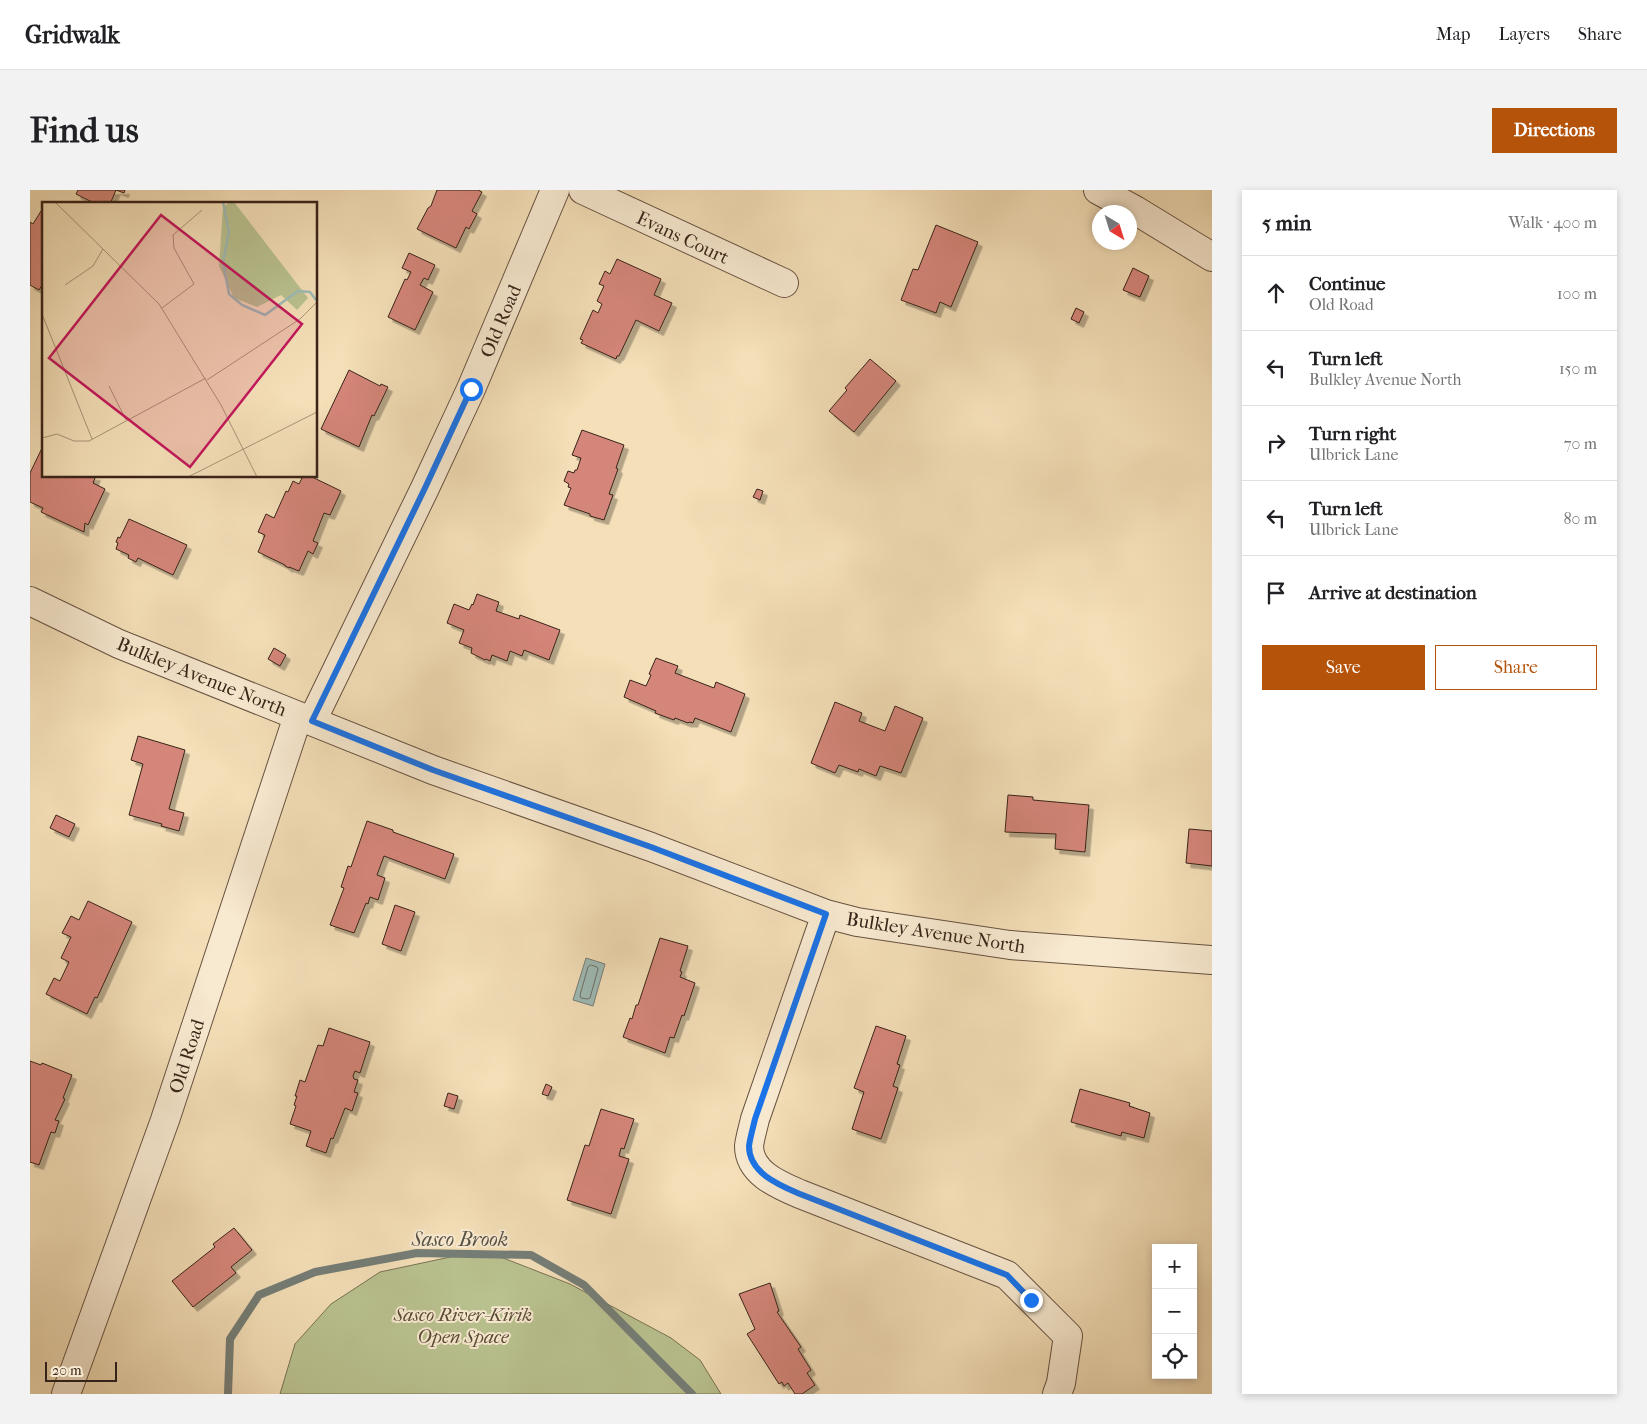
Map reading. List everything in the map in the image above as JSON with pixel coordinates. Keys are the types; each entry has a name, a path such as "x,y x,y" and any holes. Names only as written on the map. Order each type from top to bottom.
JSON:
{"street":[{"name":"Old Road","path":"66,1394 165,1120 305,718 425,488 467,398 555,190"},
{"name":"Evans Court","path":"583,190 784,284"},
{"path":"1098,190 1135,210 1212,257"},
{"name":"Bulkley Avenue North","path":"30,601 119,644 433,770 651,847 826,914 857,922 1010,945 1212,960"},
{"path":"826,914 755,1119 749,1147 755,1167 776,1183 800,1194 1007,1275 1068,1336 1057,1394"}],"green space":[{"name":"Sasco River-Kirik Open Space","path":"493,1254 570,1284 671,1338 700,1360 721,1394 280,1394 295,1344 331,1304 380,1272 455,1256"}],"water":[{"path":"586,958 605,964 593,1006 573,1000"}],"building":[{"path":"78,190 116,190 111,202 92,202 76,194"},
{"path":"437,190 478,190 482,192 472,211 477,214 469,229 466,227 456,248 417,229 428,208 431,206"},
{"path":"42,211 42,285 39,290 30,285 30,222 33,224"},
{"path":"936,225 978,242 951,307 940,302 936,313 901,300 913,269 918,270"},
{"path":"409,253 435,265 428,280 424,278 420,285 433,292 415,330 388,317 405,279 407,280 411,272 402,268"},
{"path":"617,259 661,279 654,295 672,303 659,331 636,320 616,359 581,343 583,340 580,339 593,310 598,313 602,304 597,301 604,286 599,284 605,271 610,274"},
{"path":"1133,268 1149,276 1140,297 1123,290"},
{"path":"1076,308 1084,312 1079,323 1071,319"},
{"path":"870,359 896,381 854,432 829,411 847,390 845,388"},
{"path":"349,370 380,386 381,384 388,387 374,416 372,415 359,447 321,429"},
{"path":"582,430 624,445 609,494 613,495 604,520 564,505 571,488 564,481 568,471 574,473 577,470 581,458 572,455"},
{"path":"42,448 42,478 95,478 93,483 105,489 88,525 85,523 84,532 41,512 43,508 30,502 30,473"},
{"path":"302,478 314,478 341,491 330,515 324,513 313,541 318,543 313,554 308,551 299,571 258,552 265,535 258,532 266,514 274,518 286,491 288,492 293,481 299,484"},
{"path":"757,489 763,491 760,500 753,497"},
{"path":"129,519 187,545 173,575 138,558 136,562 128,558 129,555 116,549 118,537 120,538"},
{"path":"477,594 499,602 496,611 519,619 520,615 560,630 549,660 524,650 522,656 510,651 507,661 492,655 490,661 471,653 472,648 459,643 464,630 447,623 454,604 469,610"},
{"path":"274,648 286,655 280,666 268,659"},
{"path":"656,658 678,666 675,673 714,688 716,682 745,694 731,732 695,718 693,723 675,718 674,720 655,713 656,711 624,697 630,680 646,686"},
{"path":"835,702 862,713 859,721 885,731 895,706 923,718 901,773 880,766 876,776 859,769 858,772 839,765 835,773 811,763"},
{"path":"138,736 185,750 169,809 184,813 179,831 129,815 143,764 131,760"},
{"path":"1008,795 1033,797 1033,800 1089,805 1085,852 1055,849 1056,834 1005,832"},
{"path":"56,815 75,824 69,837 50,828"},
{"path":"367,821 454,854 445,879 384,856 377,875 385,878 378,900 370,897 354,933 330,925 344,888 341,887 348,866 351,867"},
{"path":"1189,829 1212,831 1212,866 1186,863"},
{"path":"88,901 132,922 97,998 95,997 87,1014 46,994 54,978 60,981 69,962 61,958 71,937 62,933 71,916 79,920"},
{"path":"395,905 415,912 401,951 382,944"},
{"path":"660,938 688,946 680,977 695,983 684,1016 682,1015 674,1038 670,1037 665,1053 623,1037 630,1018 632,1019 636,1005 638,1005"},
{"path":"876,1026 906,1036 897,1064 900,1065 893,1086 898,1088 881,1139 852,1129 864,1092 854,1088"},
{"path":"329,1028 370,1042 360,1073 355,1071 353,1076 354,1079 358,1080 354,1092 358,1093 352,1111 345,1108 326,1153 306,1146 311,1131 290,1124 296,1106 294,1105 297,1096 295,1096 300,1080 305,1082 318,1045 323,1046"},
{"path":"30,1061 41,1065 42,1063 72,1075 63,1098 65,1099 55,1120 59,1121 55,1133 51,1132 39,1165 30,1162"},
{"path":"546,1084 552,1087 548,1096 542,1094"},
{"path":"1080,1089 1130,1103 1129,1106 1150,1113 1144,1138 1122,1132 1121,1136 1071,1122"},
{"path":"448,1093 458,1096 454,1109 444,1106"},
{"path":"601,1109 634,1119 624,1149 621,1148 619,1156 629,1159 611,1214 567,1200 585,1145 589,1146"},
{"path":"234,1228 252,1250 231,1267 236,1273 193,1307 172,1281 215,1247 213,1244"},
{"path":"770,1283 779,1311 777,1312 801,1347 798,1349 811,1370 807,1373 815,1385 802,1394 795,1394 788,1383 784,1386 782,1382 779,1384 747,1334 755,1329 739,1294"}],"waterway":[{"name":"Sasco Brook","path":"228,1394 230,1339 259,1295 315,1272 417,1253 531,1255 584,1285 692,1394"}],"route":[{"path":"471,389 312,721 433,770 651,847 826,914 755,1119 749,1147 755,1167 776,1183 800,1194 1007,1275 1031,1300"}]}
